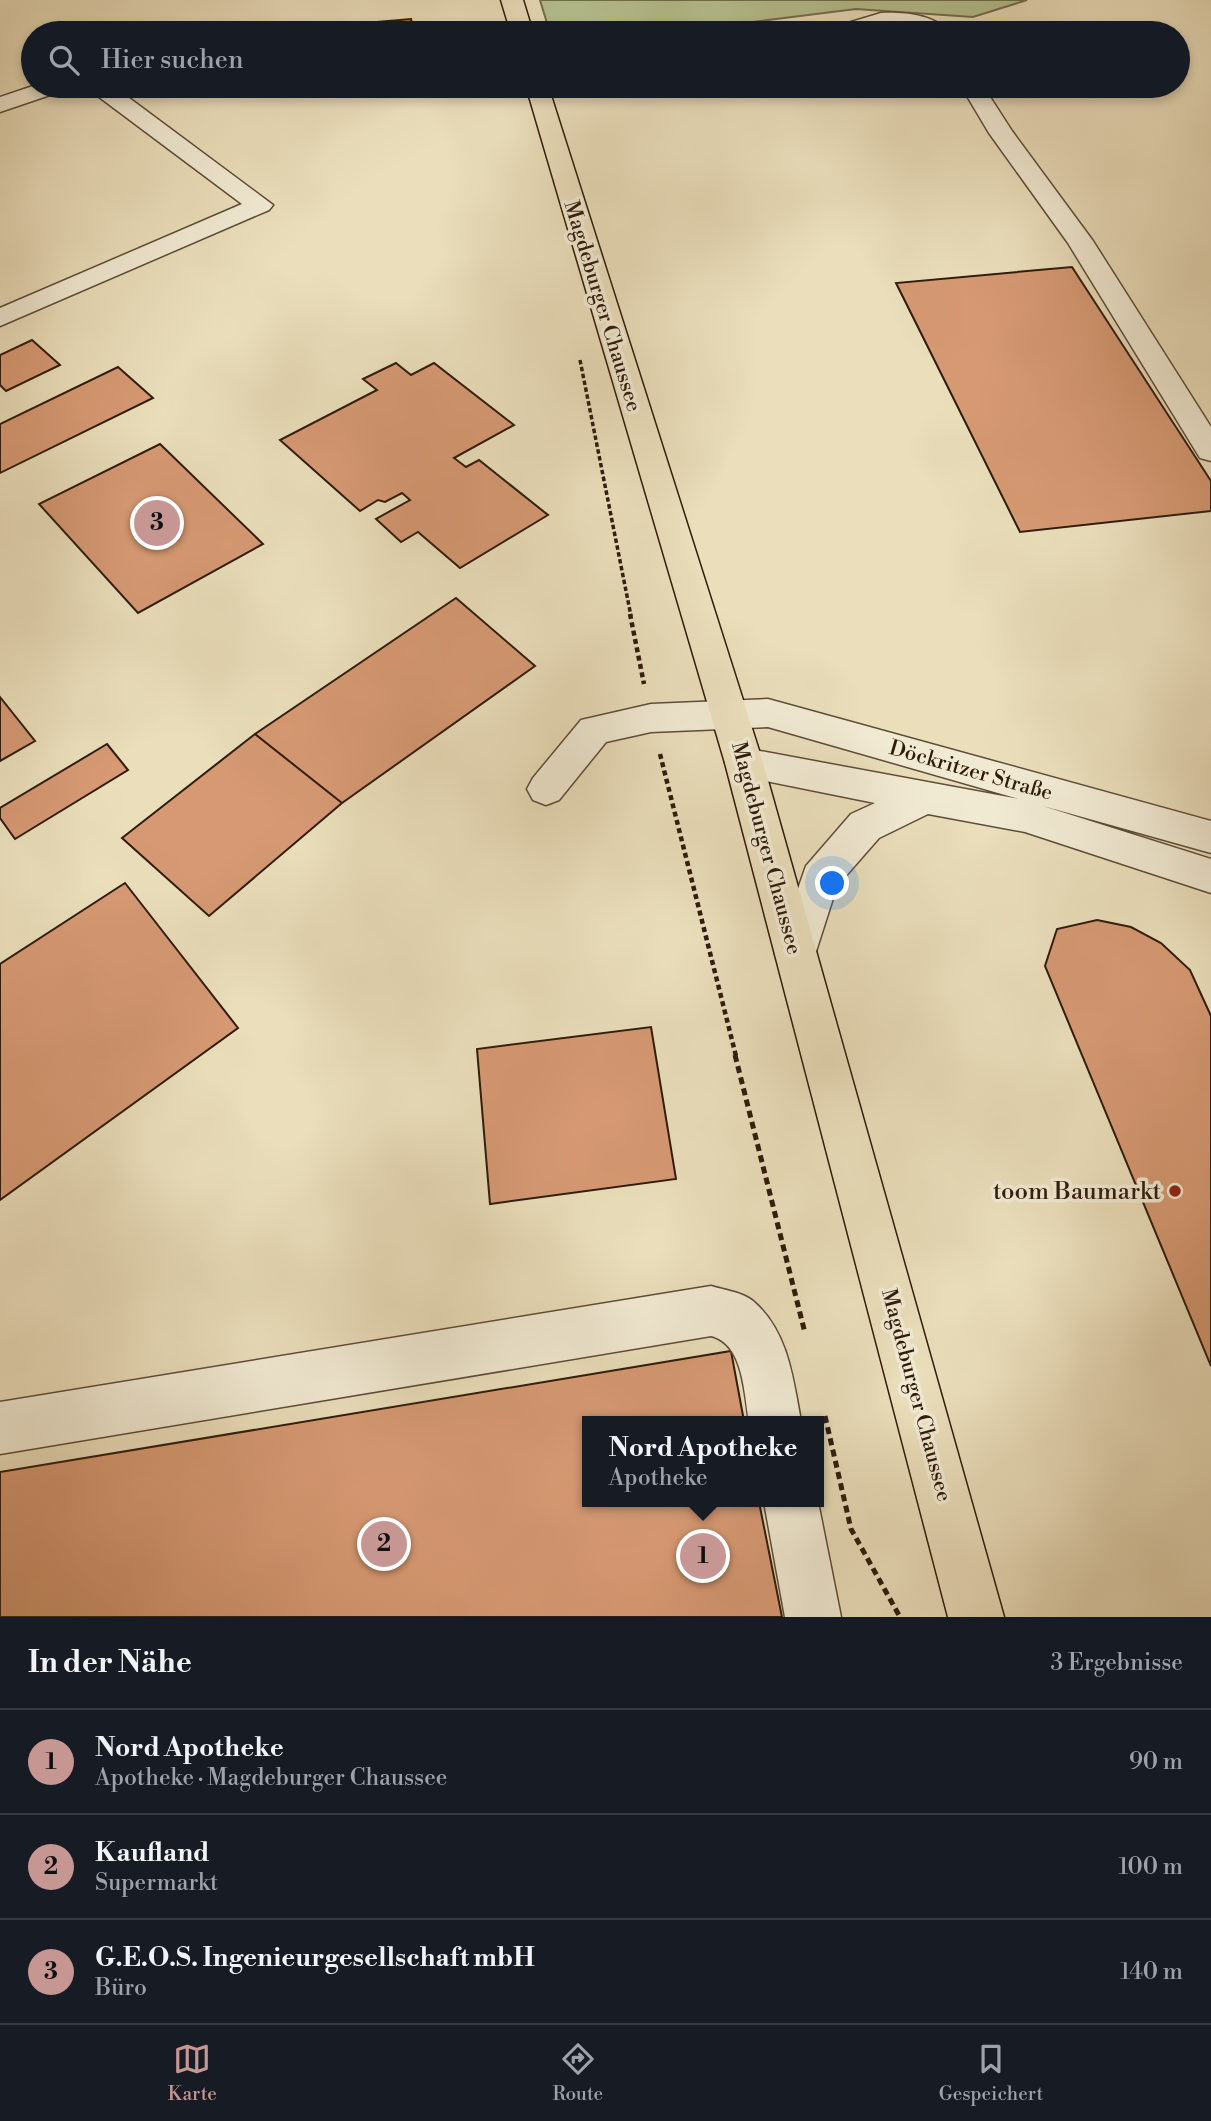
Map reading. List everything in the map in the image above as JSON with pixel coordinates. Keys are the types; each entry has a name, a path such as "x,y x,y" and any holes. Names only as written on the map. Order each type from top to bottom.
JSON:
{"main road":[{"path":"512,0 518,21"},
{"name":"Magdeburger Chaussee","path":"541,98 744,763 976,1617"}],"street":[{"path":"0,105 21,98"},
{"path":"0,318 260,205 115,98"},
{"path":"979,98 1001,133 1080,241 1211,451"},
{"name":"Döckritzer Straße","path":"546,789 594,730 651,718 768,713 1211,837"},
{"name":"Döckritzer Straße","path":"744,763 1025,816 1211,876"},
{"name":"Döckritzer Straße","path":"796,954 820,878 865,826 926,797"},
{"path":"0,1428 712,1311 734,1317 761,1350 774,1416"},
{"path":"792,1507 813,1617"}],"path":[{"path":"579,356 651,718 807,1340"},
{"path":"823,1408 851,1529 900,1617"}],"green space":[{"path":"540,0 1027,0 973,17 856,9 760,21 546,21"}],"building":[{"path":"1072,267 1211,481 1211,511 1020,532 896,283"},
{"path":"32,340 60,365 6,391 0,385 0,355"},
{"path":"396,363 411,375 434,363 514,425 454,458 466,467 479,460 548,515 460,568 418,532 401,542 376,519 410,500 402,493 385,502 378,500 360,511 280,440 377,390 363,379"},
{"path":"118,367 153,398 0,473 0,424"},
{"path":"160,444 263,544 138,613 39,504"},
{"path":"456,598 535,666 342,803 255,734"},
{"path":"0,697 35,741 0,761"},
{"path":"255,734 342,803 209,916 122,838"},
{"path":"107,744 128,770 15,839 0,818 0,808"},
{"path":"125,883 238,1028 0,1200 0,964"},
{"name":"toom Baumarkt","path":"1097,920 1131,927 1161,943 1190,970 1211,1016 1211,1366 1045,966 1057,929"},
{"path":"651,1027 676,1179 490,1204 477,1049"},
{"path":"731,1351 743,1416 582,1416 582,1507 760,1507 782,1617 0,1617 0,1472"}],"place":[{"name":"G.E.O.S. Ingenieurgesellschaft mbH","path":"157,523"},
{"name":"toom Baumarkt","path":"1175,1191"},
{"name":"Kaufland","path":"384,1544"},
{"name":"Nord Apotheke","path":"703,1556"}]}
